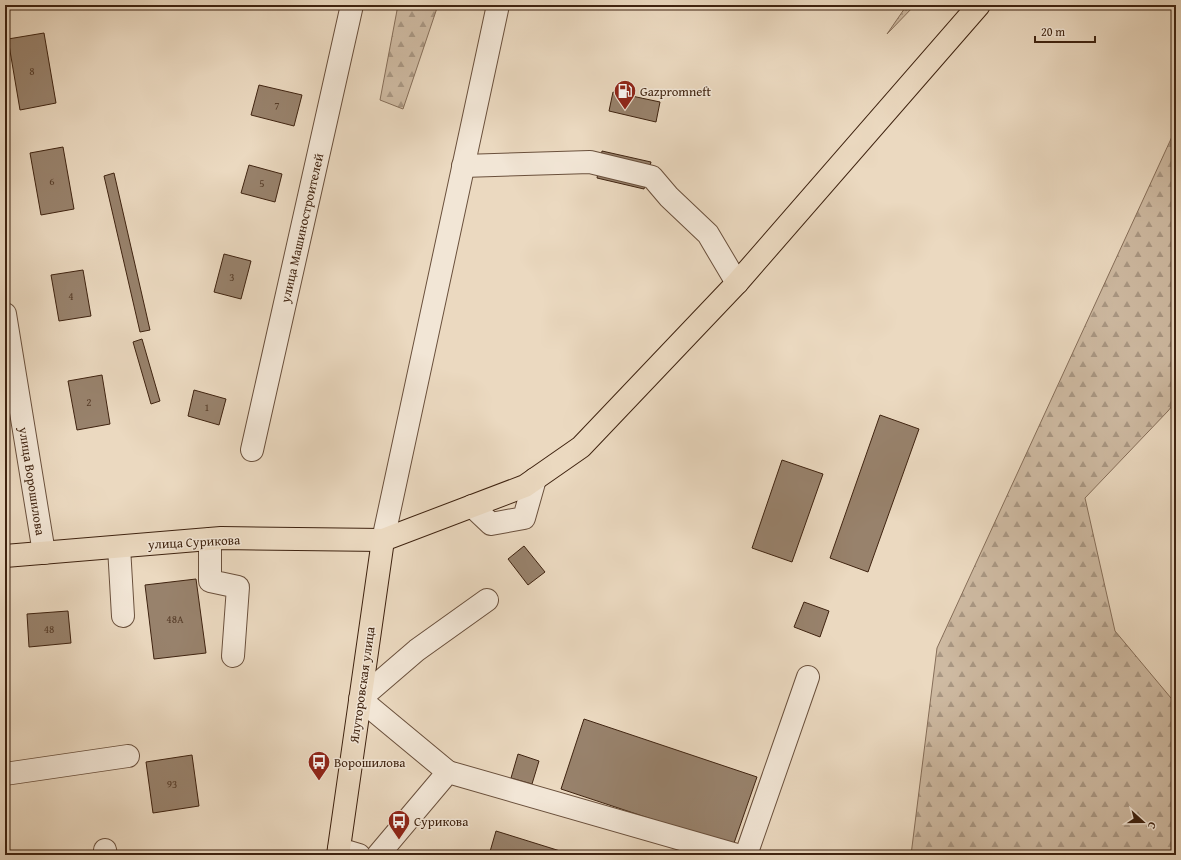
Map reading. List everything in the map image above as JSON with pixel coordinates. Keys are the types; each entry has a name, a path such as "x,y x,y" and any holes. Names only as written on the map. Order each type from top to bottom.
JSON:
{"main road":[{"path":"383,540 525,486 581,447 738,283 979,5"},
{"name":"улица Сурикова","path":"5,556 210,539 383,540"},
{"name":"Ялуторовская улица","path":"345,853 360,699 383,540"}],"street":[{"name":"улица Машиностроителей","path":"252,450 352,5"},
{"path":"383,540 498,5"},
{"path":"463,166 590,162 652,177 669,197 708,234 738,283"},
{"name":"улица Ворошилова","path":"5,314 44,553"},
{"path":"472,506 491,524 524,518 535,479"},
{"path":"210,539 210,581 238,587 233,656"},
{"path":"119,547 124,616"},
{"path":"487,600 416,650 360,699 448,772 737,855"},
{"path":"746,855 808,677"},
{"path":"5,774 128,756"},
{"path":"378,855 448,772"}],"green space":[{"path":"398,5 438,5 403,109 380,100"},
{"path":"907,5 915,5 887,34"},
{"path":"1176,128 1176,401 1085,498 1115,631 1176,704 1176,855 911,855 937,648"}],"building":[{"path":"44,33 56,103 20,110 8,39"},
{"path":"259,85 302,95 294,126 251,115"},
{"path":"613,92 660,102 656,122 609,111"},
{"path":"63,147 74,209 41,215 30,153"},
{"path":"602,151 651,162 644,189 597,178"},
{"path":"249,165 282,174 275,202 241,193"},
{"path":"114,173 150,330 140,332 104,176"},
{"path":"224,254 251,261 241,299 214,292"},
{"path":"83,270 91,316 59,321 51,275"},
{"path":"142,339 160,401 151,404 133,342"},
{"path":"102,375 110,424 77,430 68,381"},
{"path":"194,390 226,399 219,425 188,416"},
{"path":"880,415 919,429 868,572 830,558"},
{"path":"782,460 823,474 792,562 752,548"},
{"path":"524,546 545,572 528,585 508,559"},
{"path":"196,579 206,653 154,659 145,585"},
{"path":"804,602 829,611 820,637 794,627"},
{"path":"68,611 71,643 29,647 27,614"},
{"path":"584,719 757,777 733,846 561,789"},
{"path":"518,754 539,761 532,784 511,778"},
{"path":"192,755 199,806 153,813 146,762"},
{"path":"496,831 573,855 489,855"},
{"path":"168,851 169,855 146,855"}],"place":[{"name":"Gazpromneft","path":"625,110"},
{"name":"Ворошилова","path":"319,782"},
{"name":"Сурикова","path":"399,840"}]}
